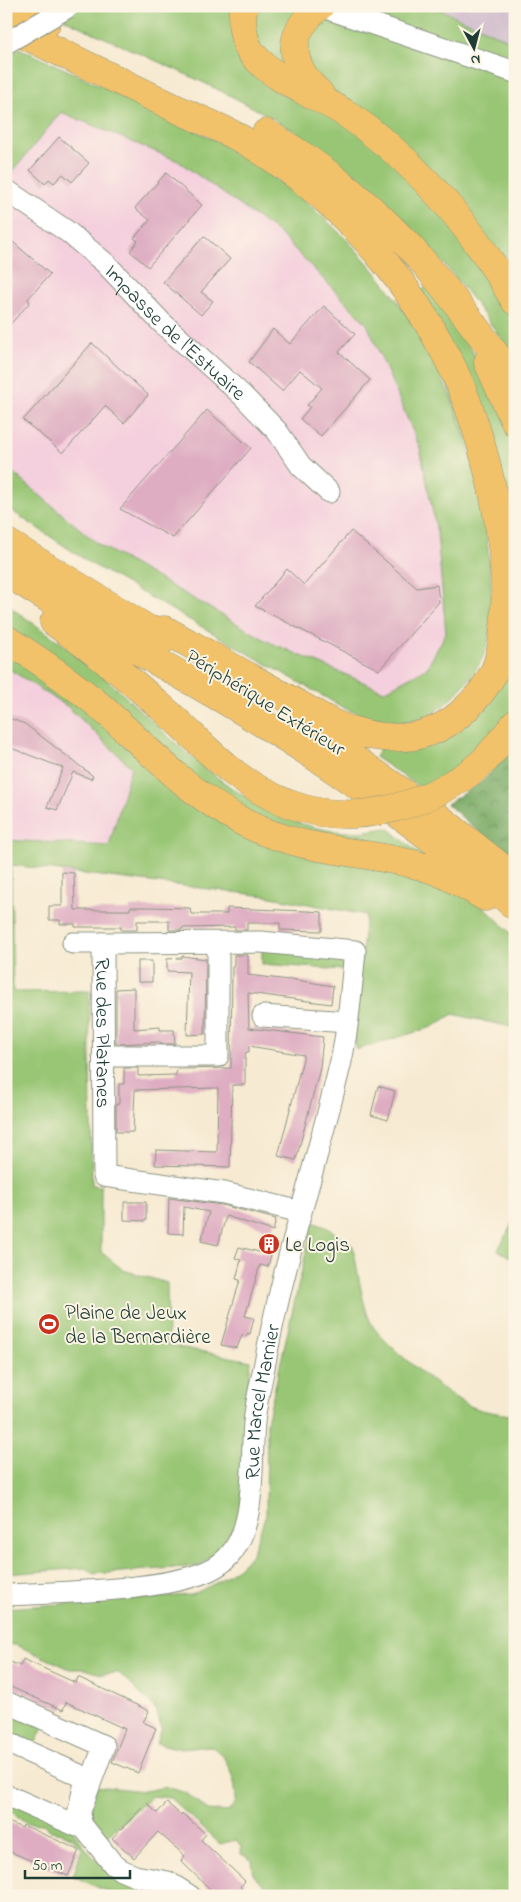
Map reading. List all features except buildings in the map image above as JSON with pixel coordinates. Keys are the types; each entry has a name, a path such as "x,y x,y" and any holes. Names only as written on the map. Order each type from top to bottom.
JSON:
{"highway":[{"path":"9,6 238,118 305,158 347,189 423,261 515,380"},
{"path":"244,6 243,28 253,55 271,71 310,94 331,103"},
{"path":"320,6 310,14 296,39 294,54 297,66 305,80 331,103 373,132 420,174 462,221 497,270 515,301"},
{"path":"6,26 258,148 304,182 346,219 402,284 445,353 469,405 497,493 507,566 507,621 502,650 493,674 478,695 456,717 437,728 420,734 393,738 364,736 332,723 165,630 150,630"},
{"path":"466,318 515,422"},
{"name":"Périphérique Extérieur","path":"6,542 321,734 434,814 515,878"},
{"path":"6,572 57,605 249,715 318,758 427,835 515,906"},
{"path":"6,588 123,672 229,771 259,790 289,804 318,813 344,815 388,810 421,800 454,784 472,772 486,759 515,724"},
{"path":"6,639 79,689 109,714 168,770 198,794 230,814 269,833 314,847 429,869 461,883 488,899 515,922"}],"street":[{"path":"6,43 68,6"},
{"path":"320,6 515,72"},
{"name":"Impasse de l'Estuaire","path":"6,190 68,232 105,262 161,322 242,395 277,431 301,466 329,492"},
{"name":"Rue des Platanes","path":"301,1212 224,1193 104,1176 103,943 261,942 356,951"},
{"path":"73,943 103,943"},
{"path":"103,1056 218,1056 218,943"},
{"name":"Rue Marcel Marnier","path":"6,1595 104,1589 191,1578 222,1563 234,1549 245,1529 250,1509 255,1417 275,1313 341,1061 356,951"},
{"path":"263,1016 347,1022"},
{"path":"6,1702 104,1746 76,1816 77,1826 6,1795"},
{"path":"6,1742 86,1778 80,1810 81,1824 114,1864 128,1874 168,1882 190,1896"}],"shaded area":[{"path":"432,6 515,6 515,43"},
{"path":"61,112 178,161 280,234 367,324 420,448 437,533 446,633 427,668 385,691 269,642 98,544 6,467 6,172 10,175"},
{"path":"6,667 68,707 132,766 109,846 6,840"}],"green space":[{"path":"45,6 432,6 515,43 515,360 476,304 433,251 385,202 333,158 303,137 239,100 68,21"},
{"path":"19,48 207,136 257,165 300,198 341,234 378,275 414,326 448,391 472,461 486,533 490,569 492,615 486,649 473,674 442,707 429,715 402,722 374,719 344,708 90,563 6,507 6,467 98,544 269,642 384,691 427,668 446,633 437,533 420,448 367,324 280,234 178,161 61,112 10,175 6,172 6,58"},
{"path":"429,285 445,306 491,382 515,446 515,706 500,732 469,766 424,790 375,757 383,744 465,719 514,583 417,294"},
{"path":"6,604 87,663 183,750 247,798 281,816 316,828 362,832 388,828 485,908 515,937 515,1028 453,1014 432,1027 356,1050 354,1025 366,915 266,896 11,865 13,992 89,991 92,1185 101,1186 101,1252 123,1270 167,1283 168,1345 251,1361 243,1437 241,1514 229,1539 200,1566 94,1574 85,1568 6,1574 6,840 109,846 131,767 68,707 6,667"},
{"path":"515,744 515,864 447,804 484,780"},
{"path":"262,948 345,960 344,970 262,964"},
{"path":"515,1218 515,1260 498,1250"},
{"path":"313,1222 328,1228 353,1246 370,1321 392,1347 460,1401 480,1410 515,1416 515,1896 275,1896 254,1876 252,1860 241,1854 241,1846 236,1840 220,1844 170,1798 152,1796 101,1841 87,1816 96,1786 144,1791 167,1787 186,1793 208,1810 228,1812 236,1802 235,1786 227,1762 217,1750 210,1746 181,1749 156,1743 162,1728 154,1707 119,1673 101,1674 85,1669 70,1669 16,1645 6,1644 6,1608 191,1595 214,1584 238,1568 251,1556 266,1515 267,1422"},
{"path":"6,1708 44,1725 31,1753 6,1742"},
{"path":"6,1795 66,1821 90,1854 111,1873 166,1892 168,1896 117,1896 73,1876 82,1848 72,1838 62,1833 51,1831 43,1824 27,1823 13,1813 6,1811"}],"place":[{"name":"Le Logis","path":"269,1244"},
{"name":"Plaine de Jeux de la Bernardière","path":"49,1324"}]}
